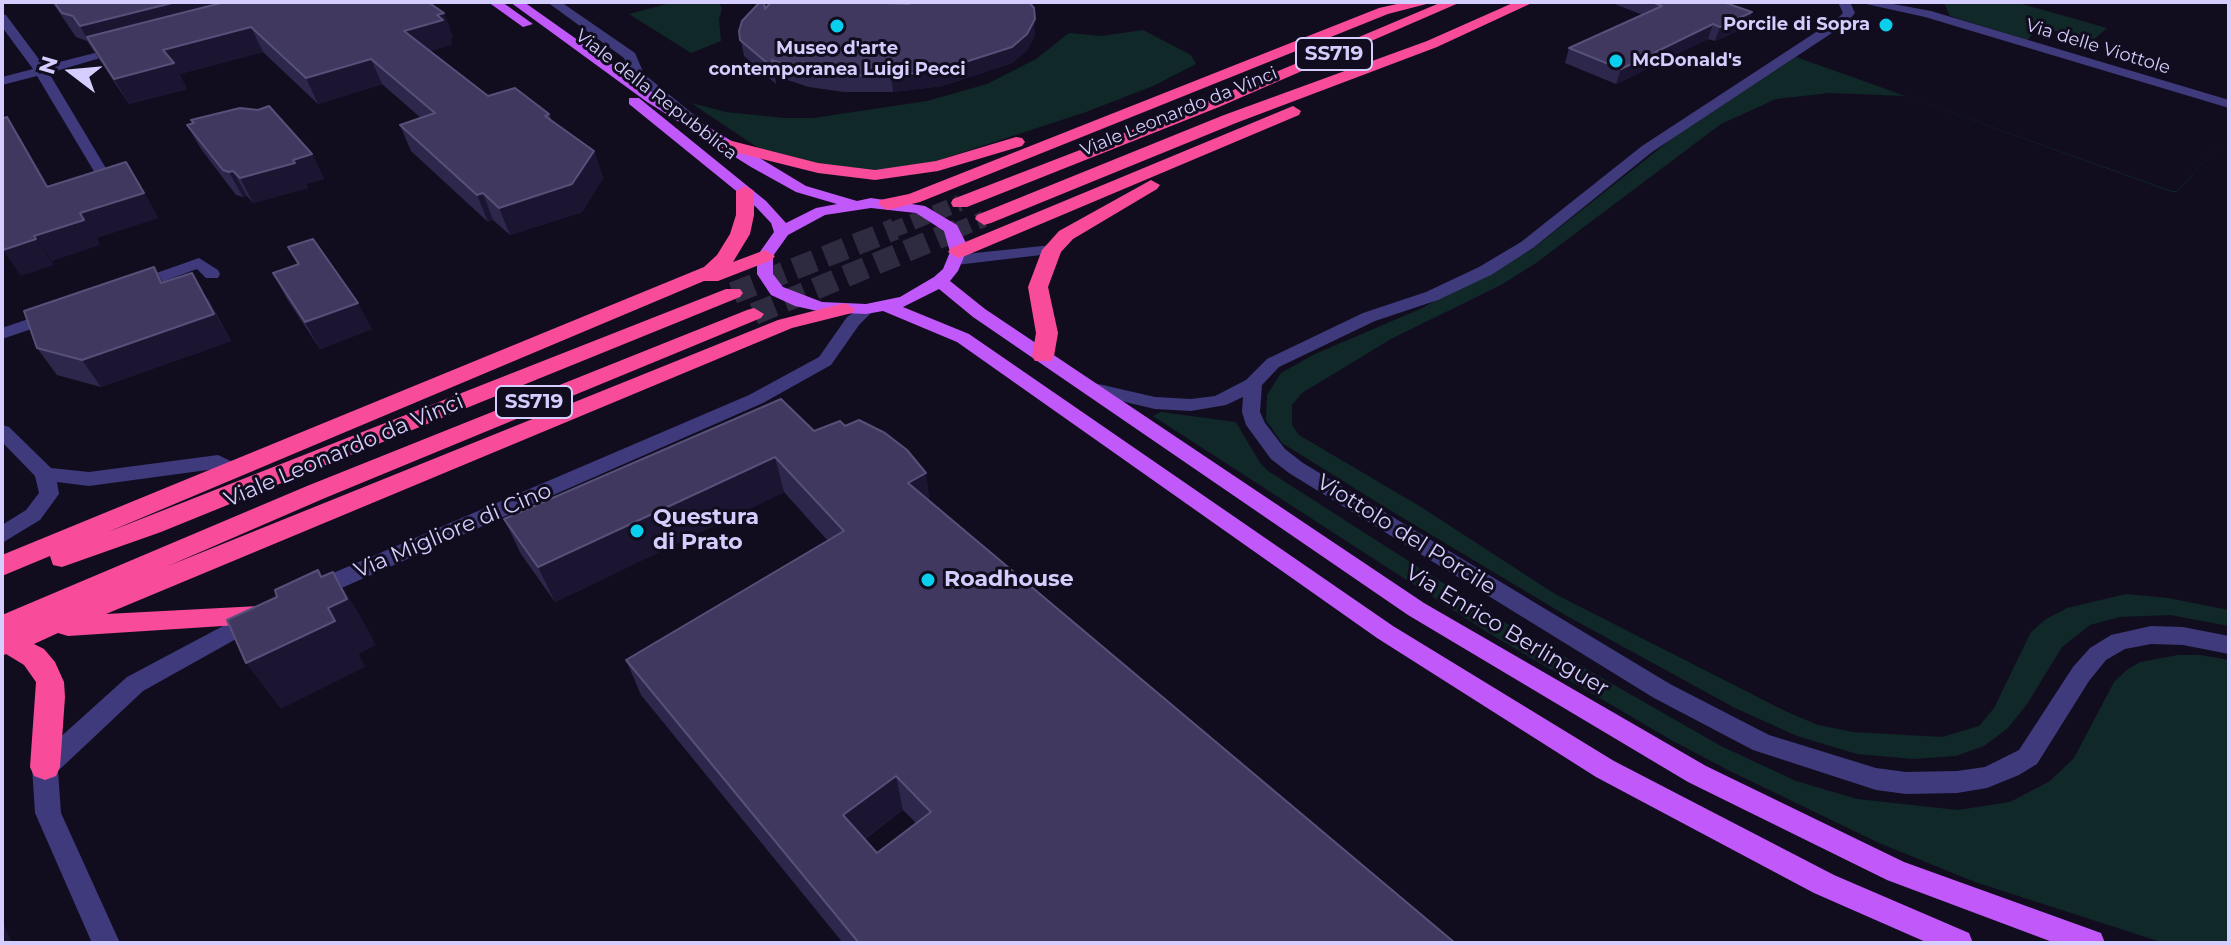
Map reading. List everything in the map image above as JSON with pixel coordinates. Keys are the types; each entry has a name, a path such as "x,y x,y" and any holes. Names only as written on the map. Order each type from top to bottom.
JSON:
{"highway":[{"path":"887,204 922,195 1384,11 1427,2"},
{"name":"Viale Leonardo da Vinci","path":"960,203 1213,104 1454,2"},
{"name":"Viale Leonardo da Vinci","path":"984,219 1230,119 1432,44 1527,2"},
{"path":"957,256 1395,67 1432,44"},
{"path":"728,145 837,172 896,173 959,161 1160,98"},
{"path":"1043,356 1047,333 1038,287 1052,250 1066,235 1151,184 1291,112"},
{"path":"2,566 711,271 725,259 736,243 744,224 745,191"},
{"path":"670,289 727,272 765,256"},
{"name":"Viale Leonardo da Vinci","path":"2,579 152,526 733,293"},
{"path":"50,627 785,324 866,308"},
{"name":"Viale Leonardo da Vinci","path":"4,638 316,492 754,314"},
{"path":"4,638 50,627 277,607"},
{"path":"4,638 34,657 50,682 45,767"}],"main road":[{"name":"Viale della Repubblica","path":"494,2 580,59 745,191 774,217 782,232"},
{"name":"Viale della Repubblica","path":"516,2 652,99 801,189 855,204"},
{"path":"866,308 916,296 940,281 957,256 956,236 945,222 920,209 887,204 855,204 821,211 782,232 765,256 765,274 777,291 801,302 866,308 963,338 1385,632 1605,769 1824,884 1959,943"},
{"name":"Via Enrico Berlinguer","path":"940,281 979,313 1416,609 1697,774 1896,871 2091,943"}],"street":[{"name":"Viale della Repubblica","path":"553,2 630,56 638,76 710,134"},
{"path":"1094,389 1155,403 1191,405 1219,401 1253,384 1273,363 1288,354 1369,317 1432,296 1485,271 1527,245 1647,149 1843,20 1849,13 1844,2"},
{"name":"Via delle Viottole","path":"1863,2 1927,14 2229,104"},
{"path":"2,18 41,71 103,175"},
{"path":"2,81 130,48"},
{"path":"957,256 1052,250"},
{"path":"114,293 199,263 212,274"},
{"name":"Via Migliore di Cino","path":"45,767 135,684 277,607 756,399 825,361 866,308"},
{"path":"2,334 72,309"},
{"name":"Viottolo del Porcile","path":"1253,384 1251,412 1256,425 1278,454 1296,468 1662,691 1762,743 1840,770 1906,783 1957,782 1987,777 2028,757 2081,674 2098,654 2119,641 2151,635 2183,636 2229,645"},
{"path":"2,431 45,474 49,494 33,515 2,535"},
{"path":"45,474 89,479 218,462 234,471"},
{"path":"45,767 48,813 106,943"}],"green space":[{"path":"674,2 719,2 722,9 719,19 721,41 691,53 629,14"},
{"path":"2015,2 2107,28 2092,41 2040,27 2027,40 1950,16 1944,3"},
{"path":"1143,30 1191,55 1196,64 1153,86 1086,112 930,163 872,171 815,165 760,149 691,103 726,112 813,118 927,101 987,84 1036,59 1069,33 1101,36"},
{"path":"1796,57 2172,191 2177,191 2229,134 2177,192 2172,192 1905,96 1829,93 1776,99 1721,124 1536,263 1501,285 1391,339 1302,393 1292,405 1292,425 1299,435 1421,507 1555,594 1785,711 1818,725 1853,732 1942,737 1979,726 1994,708 2031,632 2046,619 2067,608 2126,594 2168,598 2229,610 2229,626 2170,615 2120,617 2090,625 2062,647 2027,704 2008,728 1984,746 1956,756 1914,759 1857,754 1797,736 1735,708 1567,616 1383,506 1282,443 1266,420 1267,395 1281,373 1315,354 1420,309 1531,250 1678,134"},
{"path":"1161,412 1236,422 1268,471 1504,622 1721,746 1796,781 1857,799 1958,810 2010,802 2050,781 2074,758 2114,682 2128,669 2140,662 2178,655 2229,660 2229,943 2164,943 1975,882 1879,843 1728,770 1487,632 1153,416"}],"building":[{"path":"54,2 176,2 80,26 73,16 62,13"},
{"path":"225,2 428,2 444,13 437,15 443,20 404,31 488,96 515,88 549,114 545,116 594,151 572,184 499,208 483,193 477,195 400,125 435,113 371,59 306,78 251,27 163,50 174,63 114,79 87,37"},
{"path":"760,2 764,2 765,9 771,2 1029,2 1034,8 1035,19 1027,34 1012,47 940,70 891,76 841,75 806,71 772,60 773,68 740,40 742,21"},
{"path":"1652,2 1723,2 1752,12 1720,27 1713,24 1621,69 1569,48 1662,6"},
{"path":"269,106 312,154 293,160 295,163 240,178 233,171 223,170 187,125 194,123 191,120 240,108 258,110"},
{"path":"7,117 47,187 126,162 144,193 80,213 84,220 3,250 2,119"},
{"path":"313,239 358,303 305,322 273,273 299,264 288,247"},
{"path":"154,267 161,283 192,273 214,314 82,360 37,348 24,311"},
{"path":"781,399 814,431 840,421 845,426 859,420 885,433 907,450 926,473 908,483 1455,943 859,943 626,660 844,531 775,457 538,567 504,519","holes":["896,776 931,812 877,853 843,815"]},
{"path":"318,570 321,577 333,572 347,599 328,608 335,621 246,663 227,620 277,597 275,590"}],"tunnel":[{"path":"895,229 960,203"},
{"path":"955,231 984,219"},
{"path":"733,293 895,229"},
{"path":"890,231 895,229"},
{"path":"754,314 960,229"}],"place":[{"name":"Porcile di Sopra","path":"1886,25"},
{"name":"Museo d'arte contemporanea Luigi Pecci","path":"837,26"},
{"name":"McDonald's","path":"1616,61"},
{"name":"Questura di Prato","path":"637,531"},
{"name":"Roadhouse","path":"928,580"}]}
